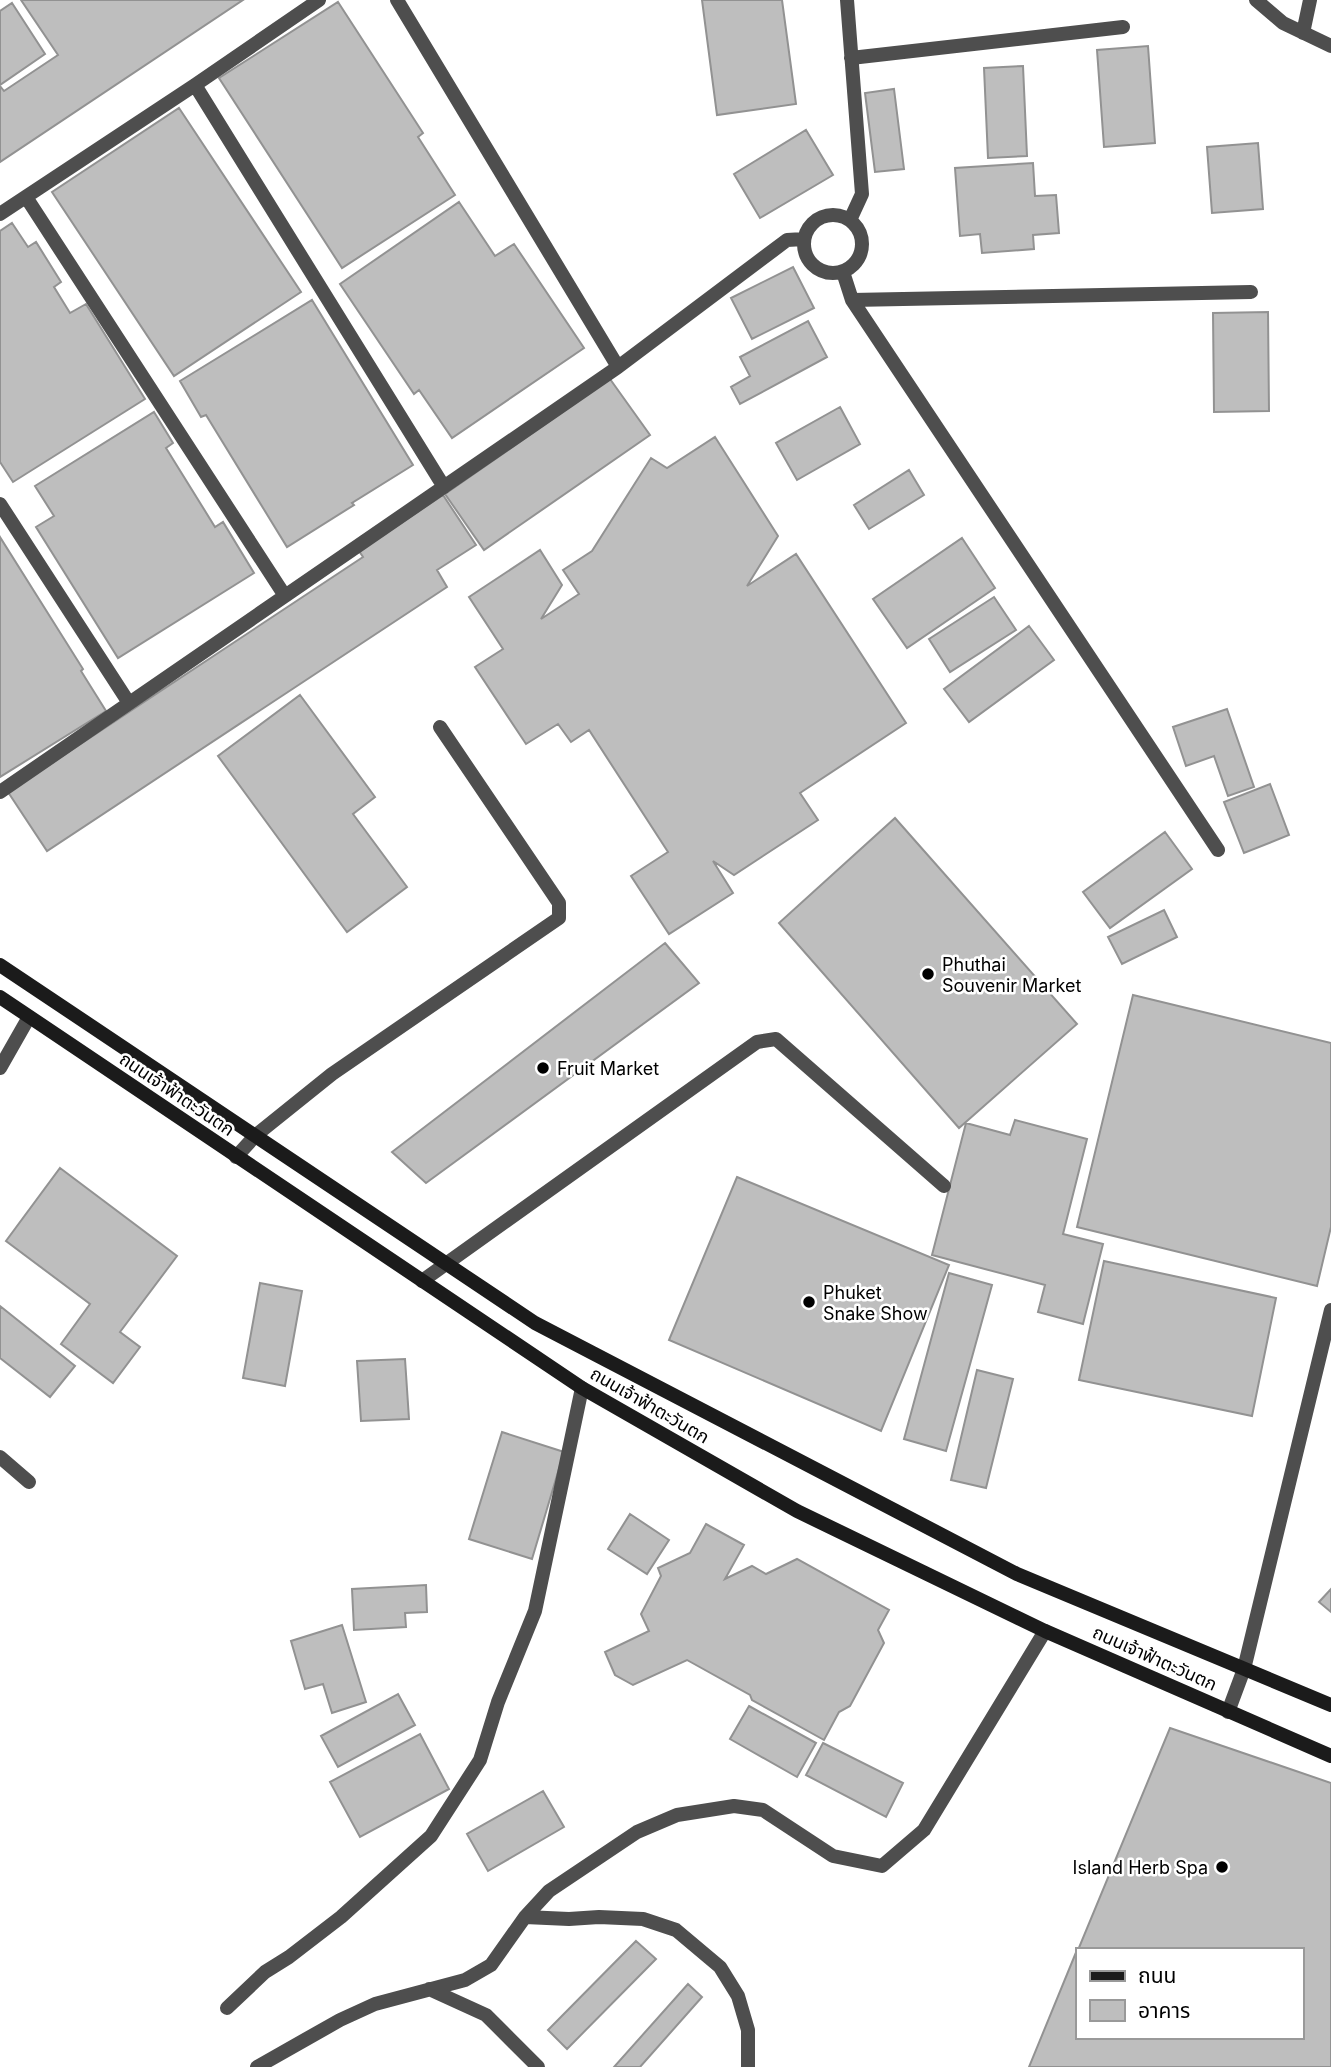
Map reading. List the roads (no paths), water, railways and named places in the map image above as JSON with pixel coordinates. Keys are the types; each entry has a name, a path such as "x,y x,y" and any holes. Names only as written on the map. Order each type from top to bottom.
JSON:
{"main road":[{"name":"ถนนเจ้าฟ้าตะวันตก","path":"0,965 535,1323 1017,1574 1331,1705"},
{"name":"ถนนเจ้าฟ้าตะวันตก","path":"0,997 582,1388 797,1511 1045,1631 1331,1756"}],"street":[{"path":"0,215 319,0"},
{"path":"397,0 618,367"},
{"path":"847,0 862,194 850,220"},
{"path":"1256,0 1283,23 1331,46"},
{"path":"1303,33 1310,0"},
{"path":"852,58 1123,27"},
{"path":"195,86 444,487"},
{"path":"26,197 285,596"},
{"path":"839,215 850,220 860,232 863,248 857,263 843,272 828,274 814,267 805,254 804,239 808,228 816,219 839,215"},
{"path":"0,792 618,367 787,240 804,239"},
{"path":"843,272 852,300 1218,850"},
{"path":"852,300 1251,292"},
{"path":"0,504 129,703"},
{"path":"236,1157 256,1135 332,1074 559,918 559,903 440,727"},
{"path":"0,1068 29,1017"},
{"path":"422,1281 757,1042 776,1039 944,1186"},
{"path":"1228,1712 1244,1668 1331,1310"},
{"path":"228,2008 265,1972 341,1917 431,1836 480,1760 498,1702 535,1611 582,1388"},
{"path":"0,1457 29,1482"},
{"path":"257,2067 340,2020 375,2004 465,1980 491,1965 525,1917 549,1891 638,1832 677,1815 734,1806 762,1810 833,1856 882,1866 924,1830 1045,1631"},
{"path":"525,1917 643,1919 676,1930 720,1967 738,1996 748,2030 748,2067"},
{"path":"429,1989 486,2015 538,2067"}],"place":[{"name":"Phuthai Souvenir Market","path":"928,974"},
{"name":"Fruit Market","path":"543,1068"},
{"name":"Phuket Snake Show","path":"809,1302"},
{"name":"Island Herb Spa","path":"1222,1867"}]}
